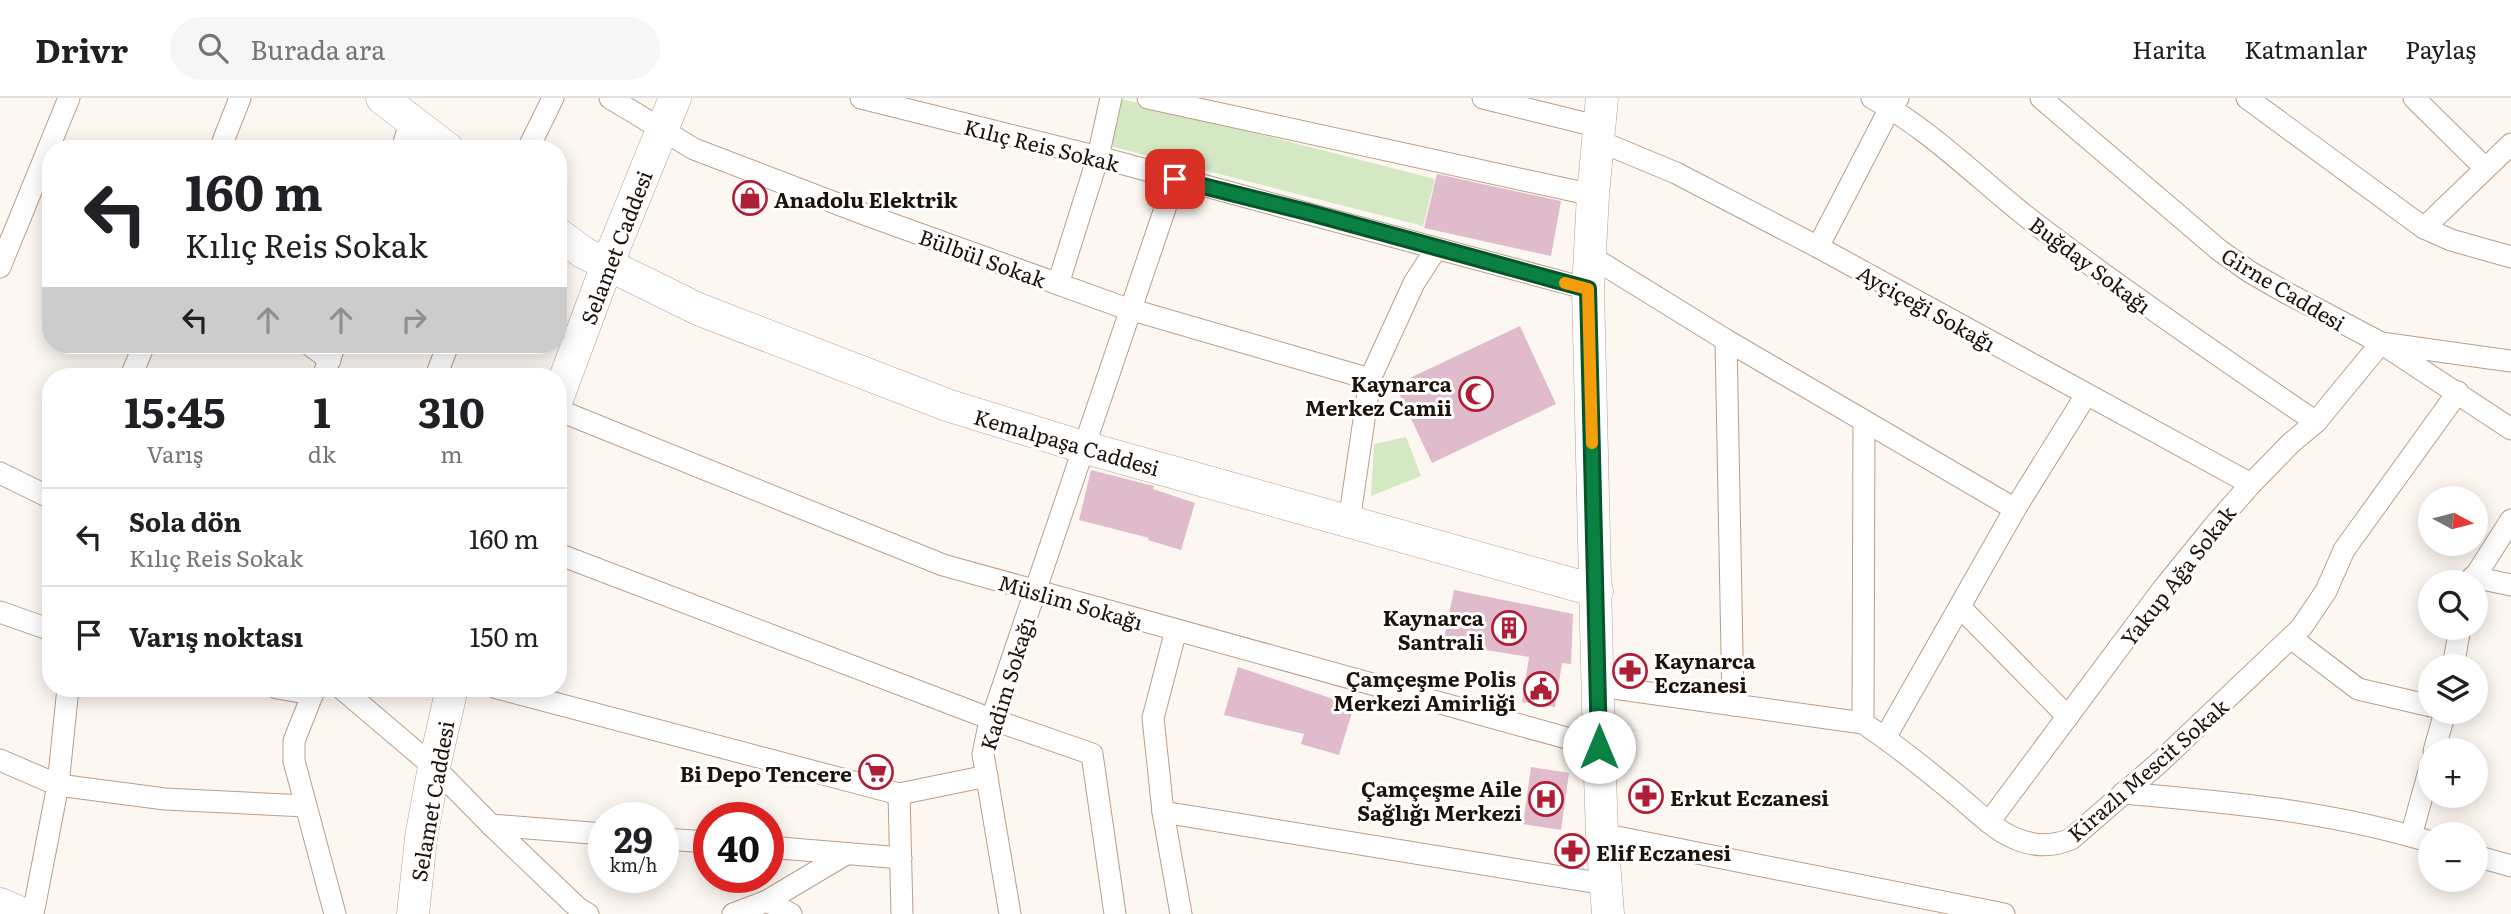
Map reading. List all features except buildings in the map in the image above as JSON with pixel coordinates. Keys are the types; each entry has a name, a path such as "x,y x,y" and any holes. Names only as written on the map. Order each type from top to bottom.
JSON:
{"street":[{"path":"52,140 69,98"},
{"path":"224,140 240,98"},
{"path":"382,98 406,134 423,140"},
{"path":"532,140 553,98"},
{"name":"Bülbül Sokak","path":"610,98 694,149 1058,284 1130,309 1370,379"},
{"name":"Selamet Caddesi","path":"567,373 607,265 675,98"},
{"name":"Kılıç Reis Sokak","path":"860,98 1098,157 1588,289"},
{"path":"1058,284 1098,157 1111,98"},
{"path":"1148,98 1593,195"},
{"name":"Ayçiçeği Sokağı","path":"1483,98 1600,122 1676,173 1818,247 2251,484"},
{"name":"Girne Caddesi","path":"2041,98 2250,272 2381,343 2511,429"},
{"path":"2246,98 2424,228 2451,240 2511,257"},
{"path":"2414,98 2485,168"},
{"path":"1818,247 1886,101"},
{"name":"Buğday Sokağı","path":"1886,101 2038,226 2150,309 2316,422"},
{"path":"1163,812 1607,899 1599,747 1588,289 1600,122"},
{"path":"2424,228 2511,144"},
{"path":"0,267 42,164"},
{"name":"Kadim Sokağı","path":"1010,914 983,754 991,719 1175,179"},
{"name":"Kemalpaşa Caddesi","path":"567,241 584,253 698,309 947,405 1083,447 1597,591"},
{"path":"1349,522 1370,379 1415,283 1436,249"},
{"path":"1590,256 1726,340 2015,509"},
{"path":"1726,340 1733,705"},
{"path":"2381,343 2511,361"},
{"name":"Yakup Ağa Sokak","path":"1989,822 2162,590 2251,484 2316,422 2381,343"},
{"name":"Kirazlı Mescit Sokak","path":"1599,686 1863,723 2012,838 2034,845 2055,846 2071,839 2161,761 2301,628 2326,591 2344,550 2458,392"},
{"path":"1885,738 2015,509 2085,395"},
{"name":"Müslim Sokağı","path":"567,414 943,565 1599,747"},
{"path":"1863,723 1864,422"},
{"path":"0,473 42,494"},
{"path":"2478,570 2511,520"},
{"path":"567,557 991,719 1092,754 1115,914"},
{"path":"2488,582 2511,585"},
{"path":"1960,607 2068,717"},
{"path":"0,612 42,627"},
{"path":"1176,630 1153,718 1163,812 1181,914"},
{"path":"2291,638 2358,689 2418,703"},
{"path":"33,914 58,785 67,697"},
{"path":"312,697 294,741 294,761 335,914"},
{"path":"352,697 434,767 491,825 587,914"},
{"name":"Selamet Caddesi","path":"413,914 421,838 450,697"},
{"path":"531,697 899,794 986,776"},
{"path":"0,760 58,785 165,799 306,806"},
{"path":"2123,793 2240,803 2319,814 2418,838"},
{"path":"899,794 902,914"},
{"path":"491,825 588,833"},
{"path":"1602,834 2004,914"},
{"path":"784,848 901,858"},
{"path":"733,914 767,901 846,854"},
{"path":"2488,859 2511,866"},
{"path":"767,901 791,914"},
{"path":"0,905 23,914"}],"green space":[{"path":"1122,99 1435,179 1423,226 1110,146"},
{"path":"1406,437 1421,476 1371,496 1374,444"}],"slow traffic":[{"path":"1565,283 1588,289 1592,443"}],"place":[{"name":"Anadolu Elektrik","path":"750,198"},
{"name":"Kaynarca Merkez Camii","path":"1476,394"},
{"name":"Kaynarca Santrali","path":"1509,628"},
{"name":"Kaynarca Eczanesi","path":"1630,671"},
{"name":"Çamçeşme Polis Merkezi Amirliği","path":"1541,689"},
{"name":"Bi Depo Tencere","path":"876,772"},
{"name":"Erkut Eczanesi","path":"1646,796"},
{"name":"Çamçeşme Aile Sağlığı Merkezi","path":"1546,799"},
{"name":"Elif Eczanesi","path":"1572,851"}],"route":[{"path":"1175,179 1588,289 1599,747"}]}
